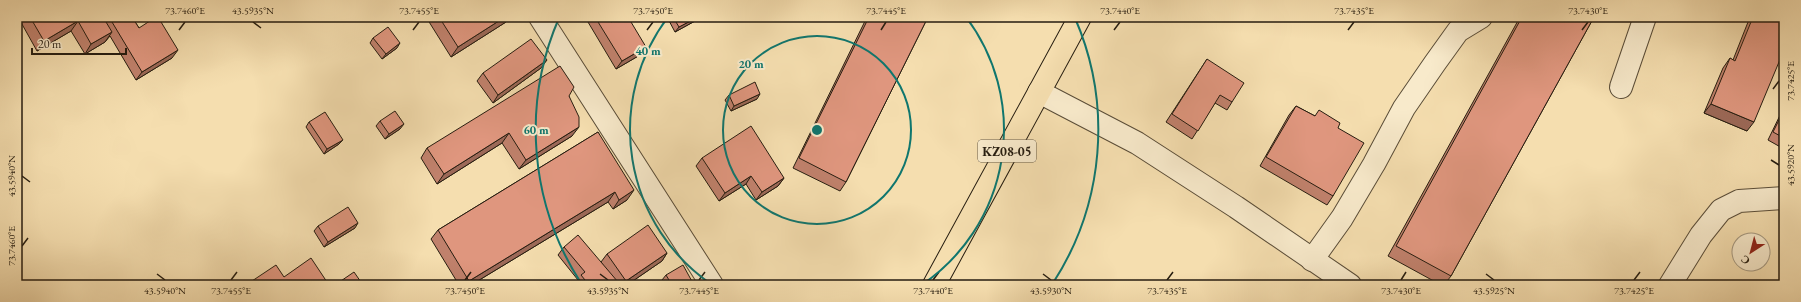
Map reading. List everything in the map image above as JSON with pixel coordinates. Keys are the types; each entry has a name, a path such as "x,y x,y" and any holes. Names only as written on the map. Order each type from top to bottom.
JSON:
{"main road":[{"name":"KZ08-05","path":"934,285 1080,17"}],"street":[{"path":"540,17 712,285"},
{"path":"1312,260 1342,218 1374,164 1404,108 1431,69 1458,31 1481,17"},
{"path":"1621,87 1645,17"},
{"path":"1039,92 1137,144 1236,207 1350,285"},
{"path":"1670,285 1701,235 1721,210 1739,201 1784,198"}],"building":[{"path":"30,17 103,17 112,32 91,44 78,21 44,41"},
{"path":"109,17 132,17 139,28 158,17 178,50 142,72"},
{"path":"439,17 505,17 458,47"},
{"path":"595,17 608,17 611,22 619,17 628,17 646,47 622,61"},
{"path":"673,17 698,17 679,27"},
{"path":"869,17 928,17 846,182 799,158"},
{"path":"1522,17 1594,17 1451,276 1396,246"},
{"path":"1753,17 1784,17 1784,50 1754,122 1711,104 1730,58 1735,61"},
{"path":"388,27 400,43 386,54 373,38"},
{"path":"531,39 547,60 498,95 483,73"},
{"path":"1207,59 1244,83 1232,102 1220,95 1198,131 1172,114"},
{"path":"560,66 574,87 569,96 579,117 579,127 526,160 509,133 444,174 427,148"},
{"path":"755,82 760,94 734,106 729,95"},
{"path":"1296,106 1315,116 1319,110 1340,123 1338,128 1364,143 1333,196 1266,157"},
{"path":"1784,110 1784,138 1773,132"},
{"path":"395,111 404,124 389,134 380,121"},
{"path":"325,112 343,140 327,149 309,122"},
{"path":"751,126 784,178 762,192 751,176 725,193 702,158"},
{"path":"598,132 634,190 619,200 615,192 469,281 438,230"},
{"path":"348,207 358,223 328,242 318,226"},
{"path":"648,225 667,253 626,281 607,254"},
{"path":"578,235 618,282 614,285 589,285 581,275 585,272 564,247"},
{"path":"311,258 329,285 246,285 276,265 284,277"},
{"path":"683,265 694,285 672,285 666,275"},
{"path":"354,272 363,285 335,285"}]}
